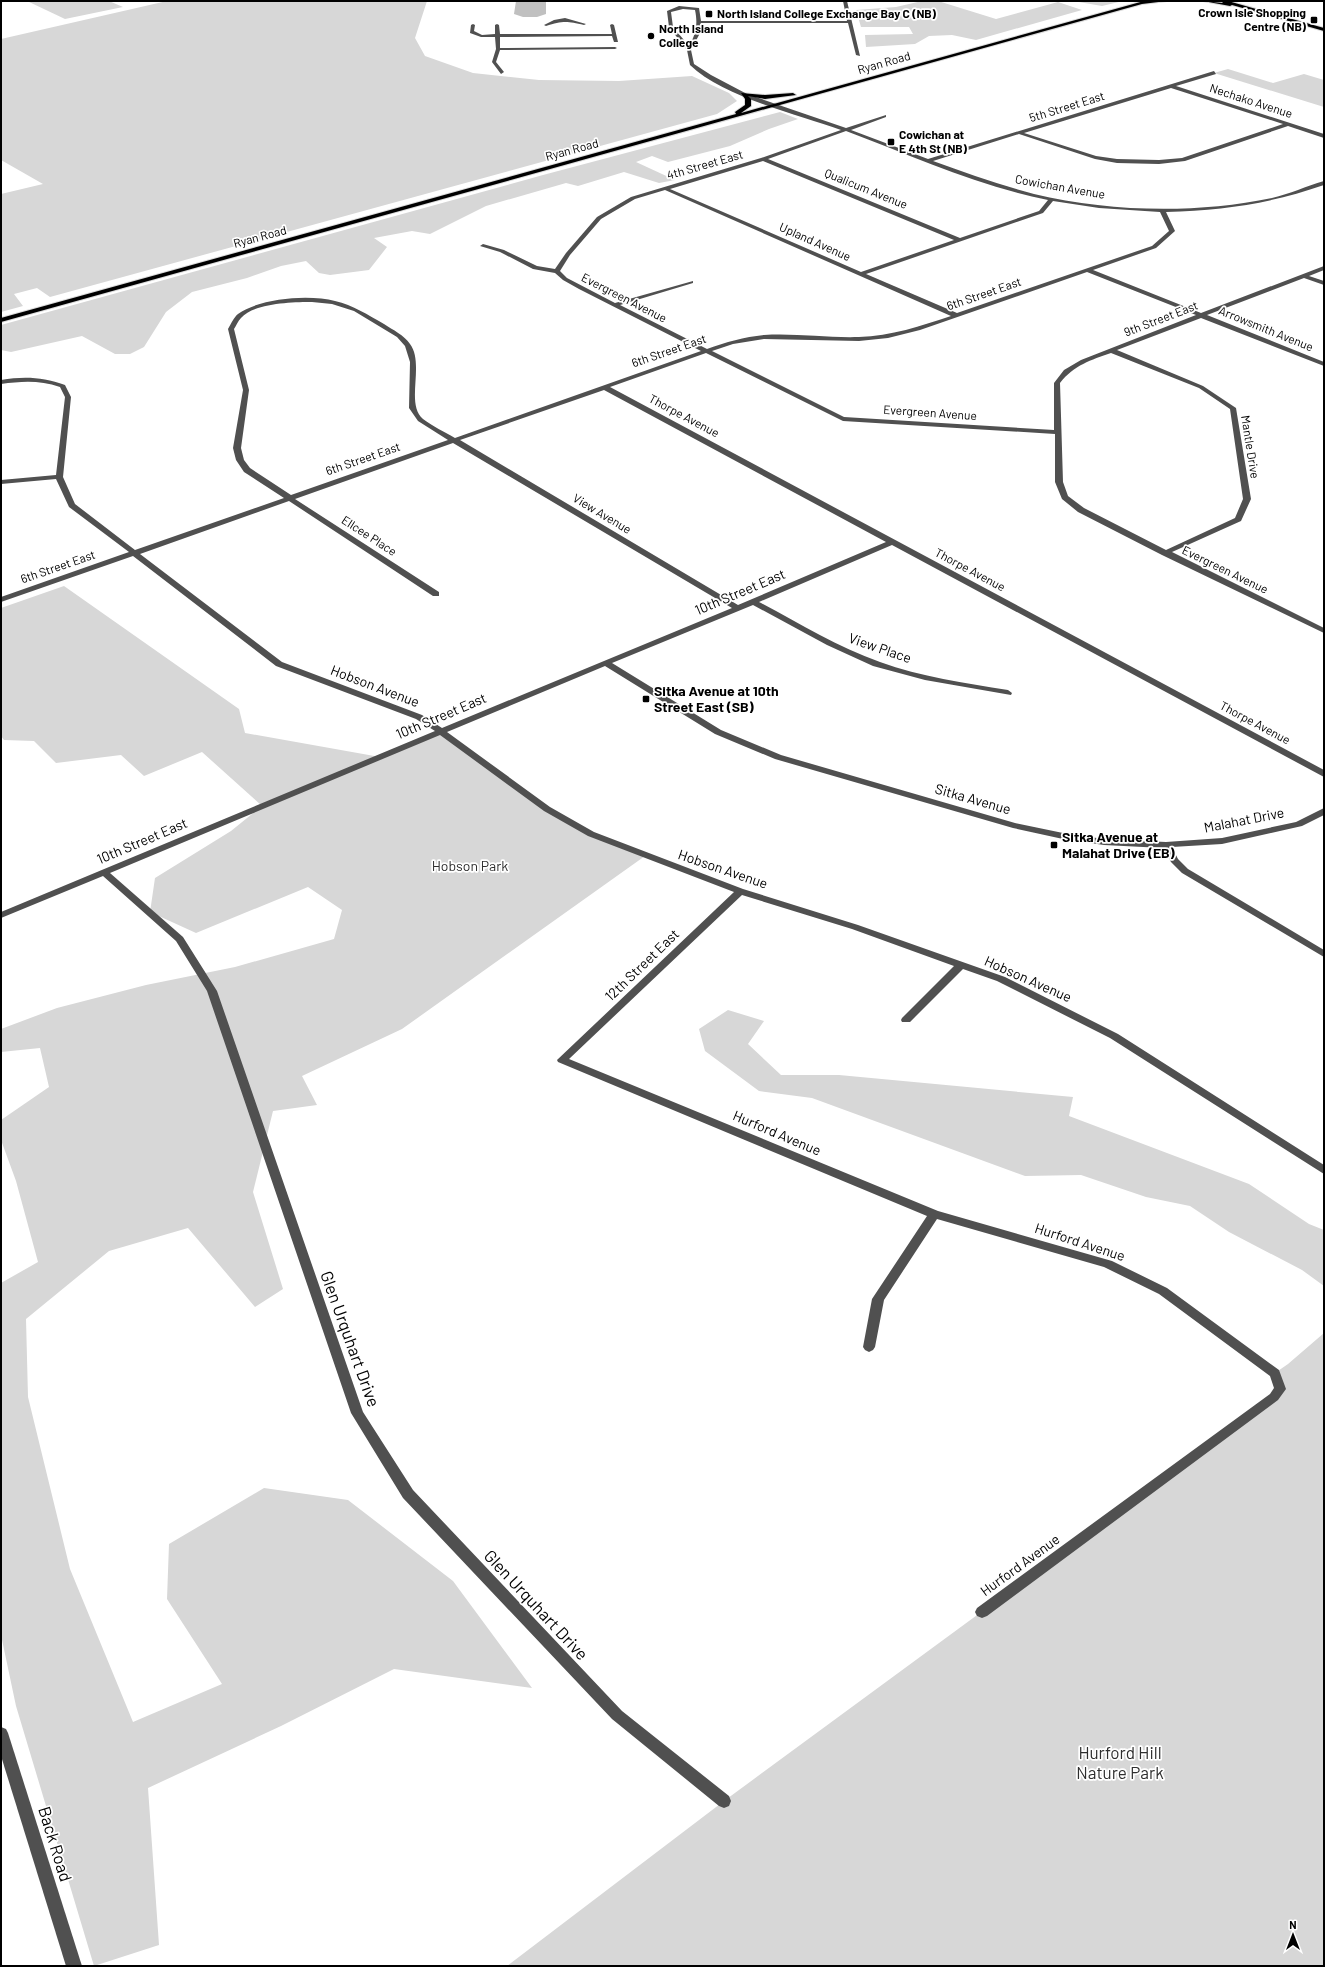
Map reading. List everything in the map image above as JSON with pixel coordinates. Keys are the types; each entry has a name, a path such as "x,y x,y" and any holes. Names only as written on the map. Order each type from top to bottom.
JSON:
{"main road":[{"name":"Ryan Road","path":"1,320 1149,1"},
{"path":"1144,2 1165,1"},
{"path":"1205,1 1244,7"},
{"path":"1223,1 1324,30"},
{"path":"1234,1 1244,7"},
{"path":"744,94 765,97 783,97 840,87"},
{"path":"727,119 748,106 748,99 744,94"}],"street":[{"path":"844,1 858,55"},
{"name":"Cowichan Avenue","path":"700,22 697,9 682,7 673,8 668,11 671,26 689,50 692,65 718,82 744,94 1004,187 1052,199 1106,207 1162,210"},
{"path":"546,25 554,21 565,19 584,24"},
{"path":"689,50 698,35 700,22 849,22"},
{"path":"612,24 615,48 614,55"},
{"path":"473,25 472,32 474,34 498,36 614,35"},
{"path":"498,25 498,49 494,62 502,72"},
{"path":"498,49 615,48"},
{"name":"5th Street East","path":"926,160 1020,133 1214,73"},
{"name":"Nechako Avenue","path":"1171,86 1324,136"},
{"name":"4th Street East","path":"557,271 568,254 599,218 633,198 763,159 884,116"},
{"path":"1020,133 1096,157 1117,161 1159,162 1183,160 1289,124"},
{"name":"Qualicum Avenue","path":"763,159 960,240"},
{"path":"1162,210 1228,207 1266,201 1324,183"},
{"name":"Upland Avenue","path":"664,188 957,316"},
{"path":"860,274 1041,212 1052,199"},
{"name":"6th Street East","path":"1,600 732,342 764,337 859,339 888,336 918,329 957,316 1154,248 1172,231 1162,210"},
{"path":"483,246 502,251 535,268 557,271"},
{"name":"9th Street East","path":"1058,432 1058,383 1066,371 1083,361 1110,350 1324,268"},
{"name":"Arrowsmith Avenue","path":"1088,270 1324,364"},
{"name":"Evergreen Avenue","path":"557,271 565,279 580,288 843,418 1058,432 1059,482 1065,497 1081,510 1323,629"},
{"path":"1304,276 1324,283"},
{"path":"614,305 691,282"},
{"name":"View Avenue","path":"289,498 247,470 240,460 237,448 246,390 231,329 239,316 256,307 281,300 333,302 356,310 399,336 408,345 413,362 412,408 420,420 738,608"},
{"name":"Mantle Drive","path":"1110,350 1201,387 1233,408 1247,499 1238,519 1166,553"},
{"path":"1,382 23,378 46,380 63,386 68,397 59,477 1,482"},
{"name":"Thorpe Avenue","path":"604,387 1324,774"},
{"name":"Hobson Avenue","path":"59,477 72,505 136,552 279,664 419,718 547,809 591,834 740,891 855,927 1001,980 1114,1036 1324,1170"},
{"name":"Ellcee Place","path":"289,498 436,594"},
{"name":"10th Street East","path":"1,916 754,602 892,542"},
{"name":"View Place","path":"754,602 841,649 877,664 928,678 1008,693"},
{"name":"Sitka Avenue","path":"606,663 718,732 778,756 1013,825 1063,836 1104,842 1166,845"},
{"name":"Malahat Drive","path":"1166,845 1222,841 1299,824 1324,811"},
{"path":"1166,845 1174,860 1185,871 1324,954"},
{"name":"Glen Urquhart Drive","path":"104,872 180,938 212,992 357,1413 408,1494 617,1715 724,1801"},
{"name":"12th Street East","path":"562,1060 740,891"},
{"path":"906,1020 960,966"},
{"name":"Hurford Avenue","path":"562,1060 934,1214 1108,1264 1163,1291 1274,1372 1280,1389 1274,1397 982,1612"},
{"path":"869,1347 878,1299 934,1214"},
{"name":"Back Road","path":"1,1733 74,1966"}],"green space":[{"path":"27,1 109,1 123,7 65,19"},
{"path":"167,1 427,1 415,38 425,56 473,73 539,80 619,81 692,76 729,93 737,101 717,114 50,297 37,288 14,294 23,306 1,312 1,194 43,184 1,160 1,39"},
{"path":"922,1 938,1 996,19 1058,2 1082,10 976,40 952,35 929,36 915,44 866,47 865,35 913,34 909,27 861,27 856,10 896,7"},
{"path":"1073,1 1123,1 1102,6"},
{"path":"1228,69 1273,83 1304,74 1324,80 1324,107 1214,73"},
{"path":"780,112 798,119 769,129 730,146 668,162 652,156 636,162 675,180 659,183 624,172 578,186 566,183 486,206 430,234 412,231 374,238 387,247 369,270 330,275 319,273 306,261 281,266 247,278 192,292 166,312 144,347 130,354 115,354 82,336 11,352 1,350 1,325 543,175"},
{"name":"Hobson Park","path":"64,586 239,709 245,733 380,757 440,732 547,809 591,834 645,856 402,1029 302,1076 317,1105 273,1111 253,1192 283,1289 255,1307 188,1228 109,1251 26,1319 28,1397 70,1569 133,1722 222,1684 167,1599 169,1544 264,1488 348,1500 453,1581 532,1688 394,1669 281,1726 148,1788 159,1945 94,1966 16,1706 1,1635 1,1283 38,1262 16,1181 1,1140 1,1120 49,1087 40,1048 1,1052 1,1029 57,1008 146,985 235,967 334,939 342,910 308,887 196,933 150,912 155,878 231,831 262,806 202,752 144,776 121,755 56,763 34,741 4,740 1,736 1,608"},
{"path":"728,1010 764,1021 748,1044 781,1075 839,1075 1073,1097 1069,1116 1249,1184 1309,1224 1324,1230 1324,1286 1302,1270 1229,1232 1190,1206 1146,1197 1081,1175 1025,1176 812,1098 759,1091 705,1051 699,1029"},
{"name":"Hurford Hill Nature Park","path":"1324,1333 1324,1966 507,1966 724,1801 1274,1397 1275,1373 1288,1364"}],"building":[{"path":"516,1 546,1 546,14 537,17 523,17 514,14"}],"place":[{"name":"North Island College Exchange Bay C (NB)","path":"709,14"},
{"name":"Crown Isle Shopping Centre (NB)","path":"1314,20"},
{"name":"North Island College","path":"651,36"},
{"name":"Cowichan at E 4th St (NB)","path":"891,142"},
{"name":"Sitka Avenue at 10th Street East (SB)","path":"646,699"},
{"name":"Sitka Avenue at Malahat Drive (EB)","path":"1054,845"}]}
